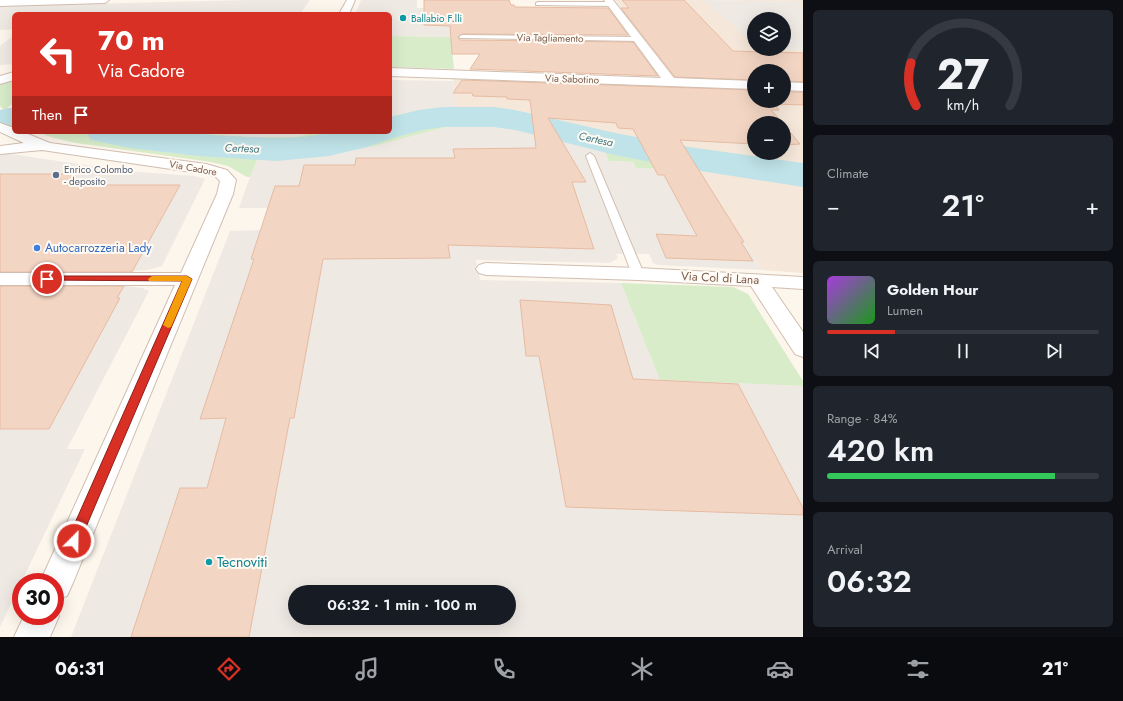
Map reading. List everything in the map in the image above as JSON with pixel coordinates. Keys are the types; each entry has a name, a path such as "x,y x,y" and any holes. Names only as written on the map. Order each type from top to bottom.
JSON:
{"street":[{"path":"0,3 104,0"},
{"path":"345,12 351,0"},
{"path":"610,2 670,82"},
{"path":"0,71 12,71"},
{"name":"Via Sabotino","path":"392,72 747,85"},
{"path":"0,80 12,77"},
{"path":"791,86 803,87"},
{"name":"Via Cadore","path":"0,127 12,132"},
{"name":"Via Cadore","path":"16,134 48,147"},
{"name":"Via Cadore","path":"0,150 30,146 48,147 76,152 196,167 215,171 225,176 228,180 226,189 60,573"},
{"name":"Via Col di Lana","path":"486,269 638,274 803,283"},
{"path":"0,279 187,279"},
{"path":"757,280 803,349"},
{"path":"32,637 38,625"}],"lane":[{"path":"538,4 610,2"},
{"name":"Via Tagliamento","path":"462,37 637,39"},
{"path":"590,156 638,274"}],"shaded area":[{"path":"310,0 301,12 12,12 12,29 0,30 0,6"},
{"path":"361,0 417,0 417,8 452,8 456,37 392,36 392,12 356,12"},
{"path":"615,0 705,0 747,38 747,56 791,56 791,50 803,50 803,81 791,75 791,64 747,64 747,72 676,77"},
{"path":"704,0 803,2 803,50 791,50 791,12 747,12 747,38"},
{"path":"705,0 803,0 803,2"},
{"path":"12,37 12,64 0,65 0,46"},
{"path":"453,78 652,86 654,90 747,93 747,108 791,108 791,91 803,92 803,166 748,162 672,149 509,115 455,112"},
{"path":"392,80 453,81 455,107 419,111 392,118"},
{"path":"458,121 514,125 602,146 609,161 634,162 698,169 762,270 658,265 653,263 649,254 616,254 618,258 610,263 476,260 480,280 621,283 660,380 803,386 803,637 71,637 230,231 266,230 273,208 239,208 257,157 305,158 346,152 446,127 445,123"},
{"path":"207,134 308,134 294,137 253,137"},
{"path":"4,153 126,171 195,176 205,179 162,266 147,270 132,271 0,271 0,154"},
{"path":"698,169 803,185 803,273 762,270"},
{"path":"0,286 127,286 142,288 149,291 67,449 85,449 26,573 12,573 12,602 0,627"}],"green space":[{"path":"392,36 451,37 454,69 392,67"},
{"path":"12,81 12,104 7,108 12,109 12,112 6,112 0,106 0,85"},
{"path":"455,107 455,112 423,116 392,124 392,118 419,111"},
{"path":"458,121 445,123 446,127 374,146 333,154 290,159 282,157 258,157 250,177 247,177 228,166 211,162 76,143 42,134 94,134 123,140 186,148 292,153 327,150 365,143 413,127"},
{"path":"140,134 207,134 253,137 294,137 308,134 363,134 334,141 279,145"},
{"path":"602,146 683,163 803,179 803,185 698,169 636,168 634,162 609,161"},
{"path":"621,283 733,287 748,294 803,381 803,386 660,380"}],"building":[{"path":"424,0 509,0 511,5 514,5 515,7 608,8 628,35 462,34 458,37 460,40 633,42 658,76 470,69 480,54 452,54 450,26 424,25"},
{"path":"622,0 684,0 733,51 747,51 747,56 791,56 791,53 803,53 803,82 791,81 791,64 747,64 747,80 675,77 621,8 629,8"},
{"path":"462,80 747,90 747,108 777,108 779,110 771,110 777,116 747,116 747,144 680,140 744,242 741,242 753,261 666,258 656,234 697,236 664,175 658,175 633,129 618,128 616,123 548,118 586,182 572,182 594,249 448,245 450,258 323,259 294,418 290,418 249,637 131,637 180,488 207,488 226,418 200,419 254,259 251,259 275,186 299,186 304,165 355,165 356,158 455,158 453,149 536,148 530,100 507,99 507,97 473,96 472,93 453,93"},
{"path":"791,92 803,92 803,105 791,105"},
{"path":"791,133 800,144 791,145"},
{"path":"0,174 75,174 66,185 180,185 132,272 0,272"},
{"path":"0,286 124,286 117,298 120,298 49,429 0,429"},
{"path":"520,300 611,305 633,379 738,384 803,508 803,515 566,507 539,356 526,356"}],"waterway":[{"name":"Certesa","path":"392,127 419,120 443,117 494,117 515,120 611,143 675,156 803,175"},
{"name":"Certesa","path":"115,134 225,148 251,149 303,148 329,145 354,140 373,134"}],"slow traffic":[{"path":"152,279 187,279 168,325"}],"place":[{"name":"Ballabio F.lli","path":"403,18"},
{"name":"Enrico Colombo - deposito","path":"56,175"},
{"name":"Autocarrozzeria Lady","path":"37,248"},
{"name":"Tecnoviti","path":"209,562"}],"route":[{"path":"47,279 187,279 74,541"}]}
